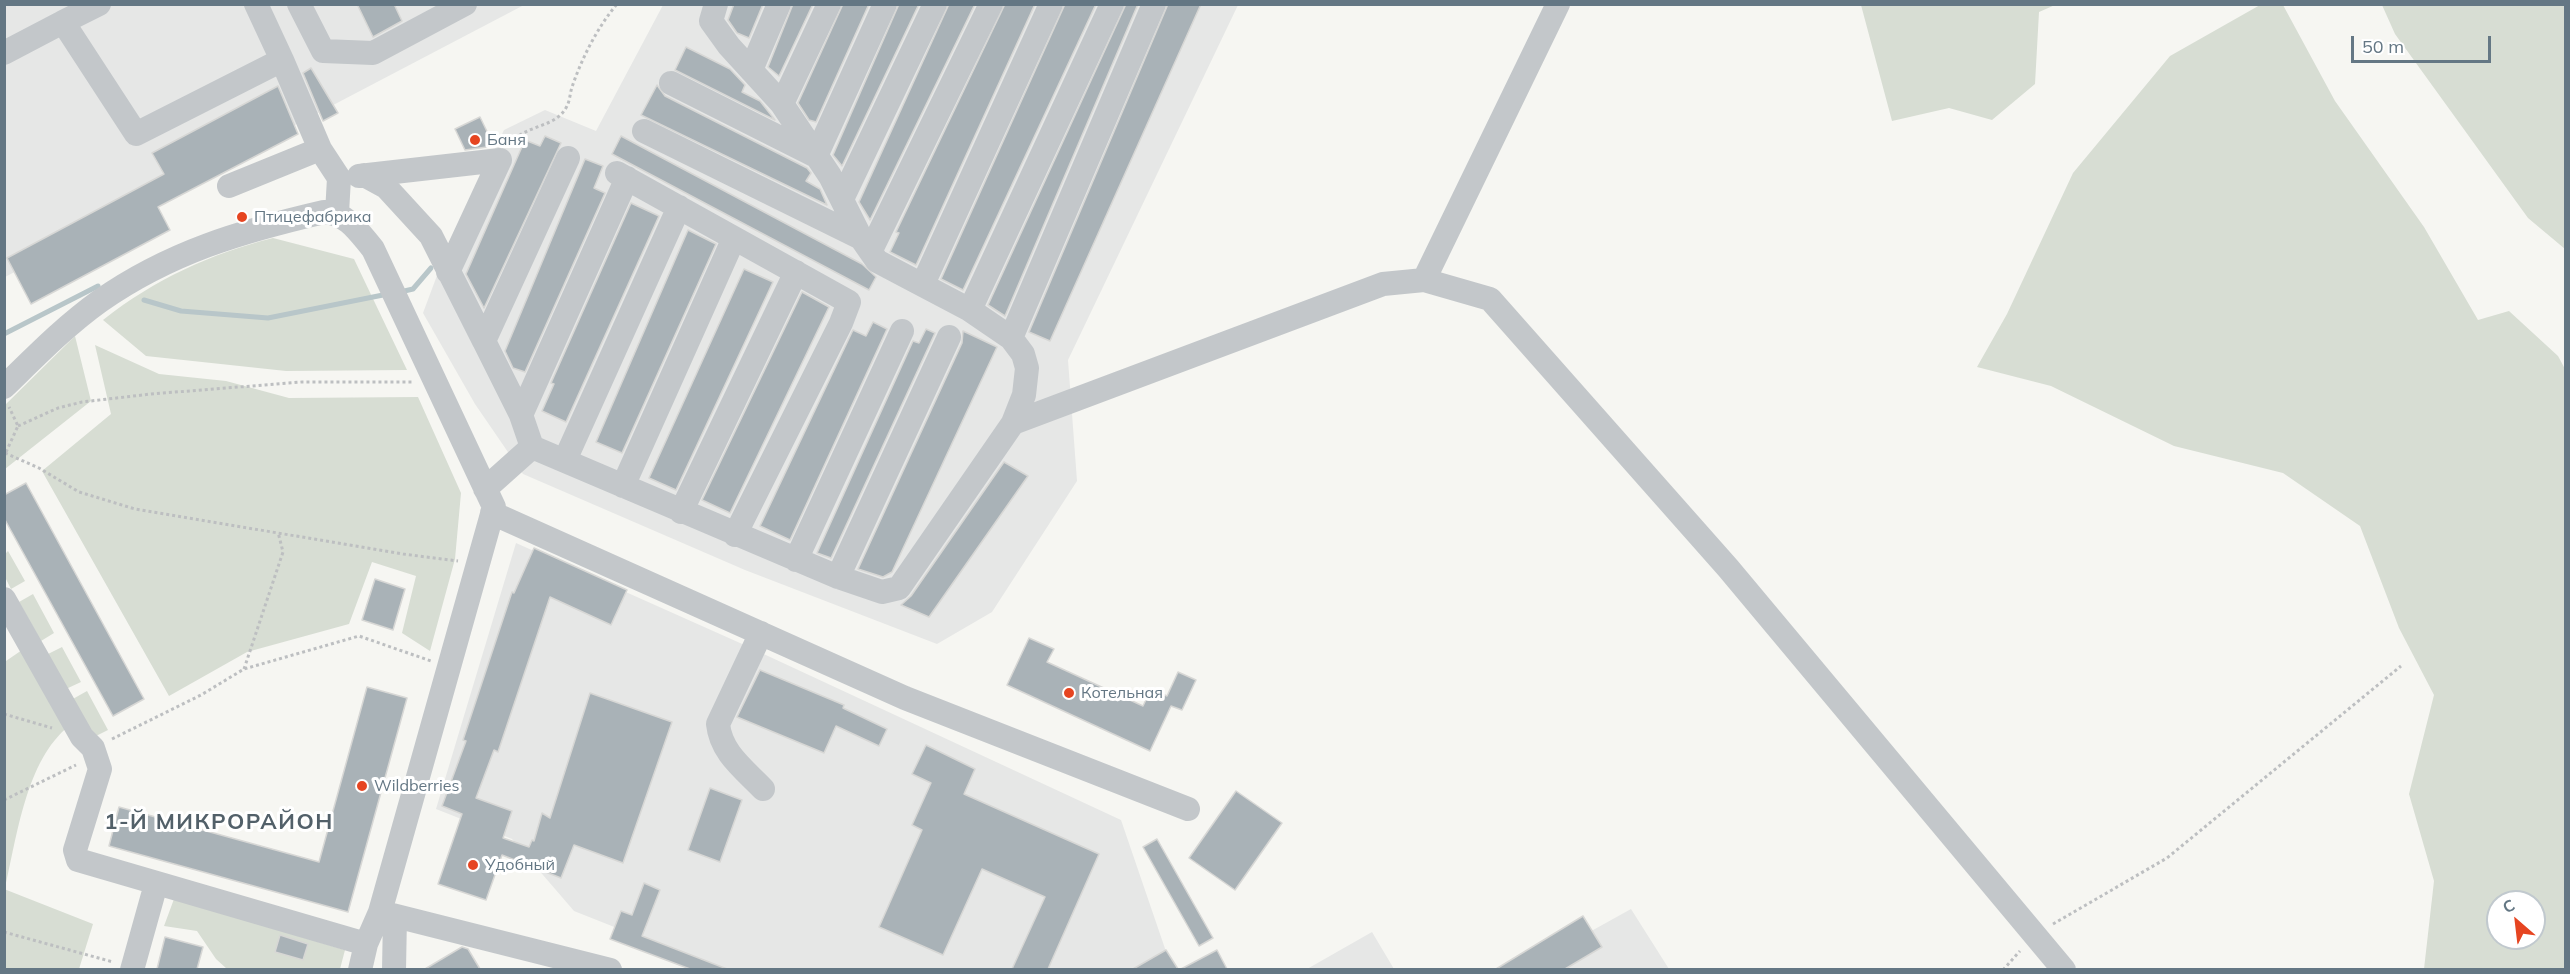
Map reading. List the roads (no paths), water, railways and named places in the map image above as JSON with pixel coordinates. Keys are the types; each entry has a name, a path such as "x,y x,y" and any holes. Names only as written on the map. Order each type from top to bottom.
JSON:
{"street":[{"path":"4,52 99,4"},
{"path":"256,4 320,149 339,178 337,213"},
{"path":"299,4 323,51 373,53 465,4"},
{"path":"364,175 386,187 430,236 521,415 532,447 838,577 882,592 899,588 1013,423 1024,395 1027,368 1023,354 1011,338 970,310 877,261 830,176 782,104 711,21 716,4"},
{"path":"751,70 779,4"},
{"path":"782,104 829,4"},
{"path":"816,156 885,4"},
{"path":"842,199 935,4"},
{"path":"866,244 992,4"},
{"path":"923,284 1051,4"},
{"path":"970,310 1112,4"},
{"path":"1011,338 1154,4"},
{"path":"1424,280 1558,4"},
{"path":"63,22 136,134 282,60"},
{"path":"671,83 816,156"},
{"path":"644,131 866,244"},
{"path":"229,186 320,149"},
{"path":"484,341 568,158"},
{"path":"339,178 500,160 448,272"},
{"path":"521,415 622,175 849,302 841,323 735,534"},
{"path":"565,460 679,207"},
{"path":"4,387 73,322 98,302 130,281 168,261 238,234 324,212 337,213 349,220 373,249 436,381 490,503 760,633 905,698 1188,809"},
{"path":"623,486 734,238"},
{"path":"681,512 796,272"},
{"path":"1013,423 1383,284 1424,280 1490,299 1728,568 2064,969"},
{"path":"796,560 902,331"},
{"path":"838,577 949,337"},
{"path":"360,969 366,944 387,914 449,667 478,563 490,503 532,447"},
{"path":"4,599 88,742 100,769 75,850 76,855 84,863 366,944"},
{"path":"760,633 718,724 719,738 726,751 763,789"},
{"path":"132,968 156,884"},
{"path":"387,914 394,969"},
{"path":"387,914 610,969"}],"waterway":[{"path":"400,292 413,289 431,268"},
{"path":"4,334 98,286"},
{"path":"144,300 181,311 268,318 388,294"}],"place":[{"name":"Баня","path":"475,140"},
{"name":"Птицефабрика","path":"242,217"},
{"name":"Котельная","path":"1069,693"},
{"name":"Wildberries","path":"362,786"},
{"name":"Удобный","path":"473,865"}],"district":[{"name":"1-Й МИКРОРАЙОН","path":"219,822"}]}
